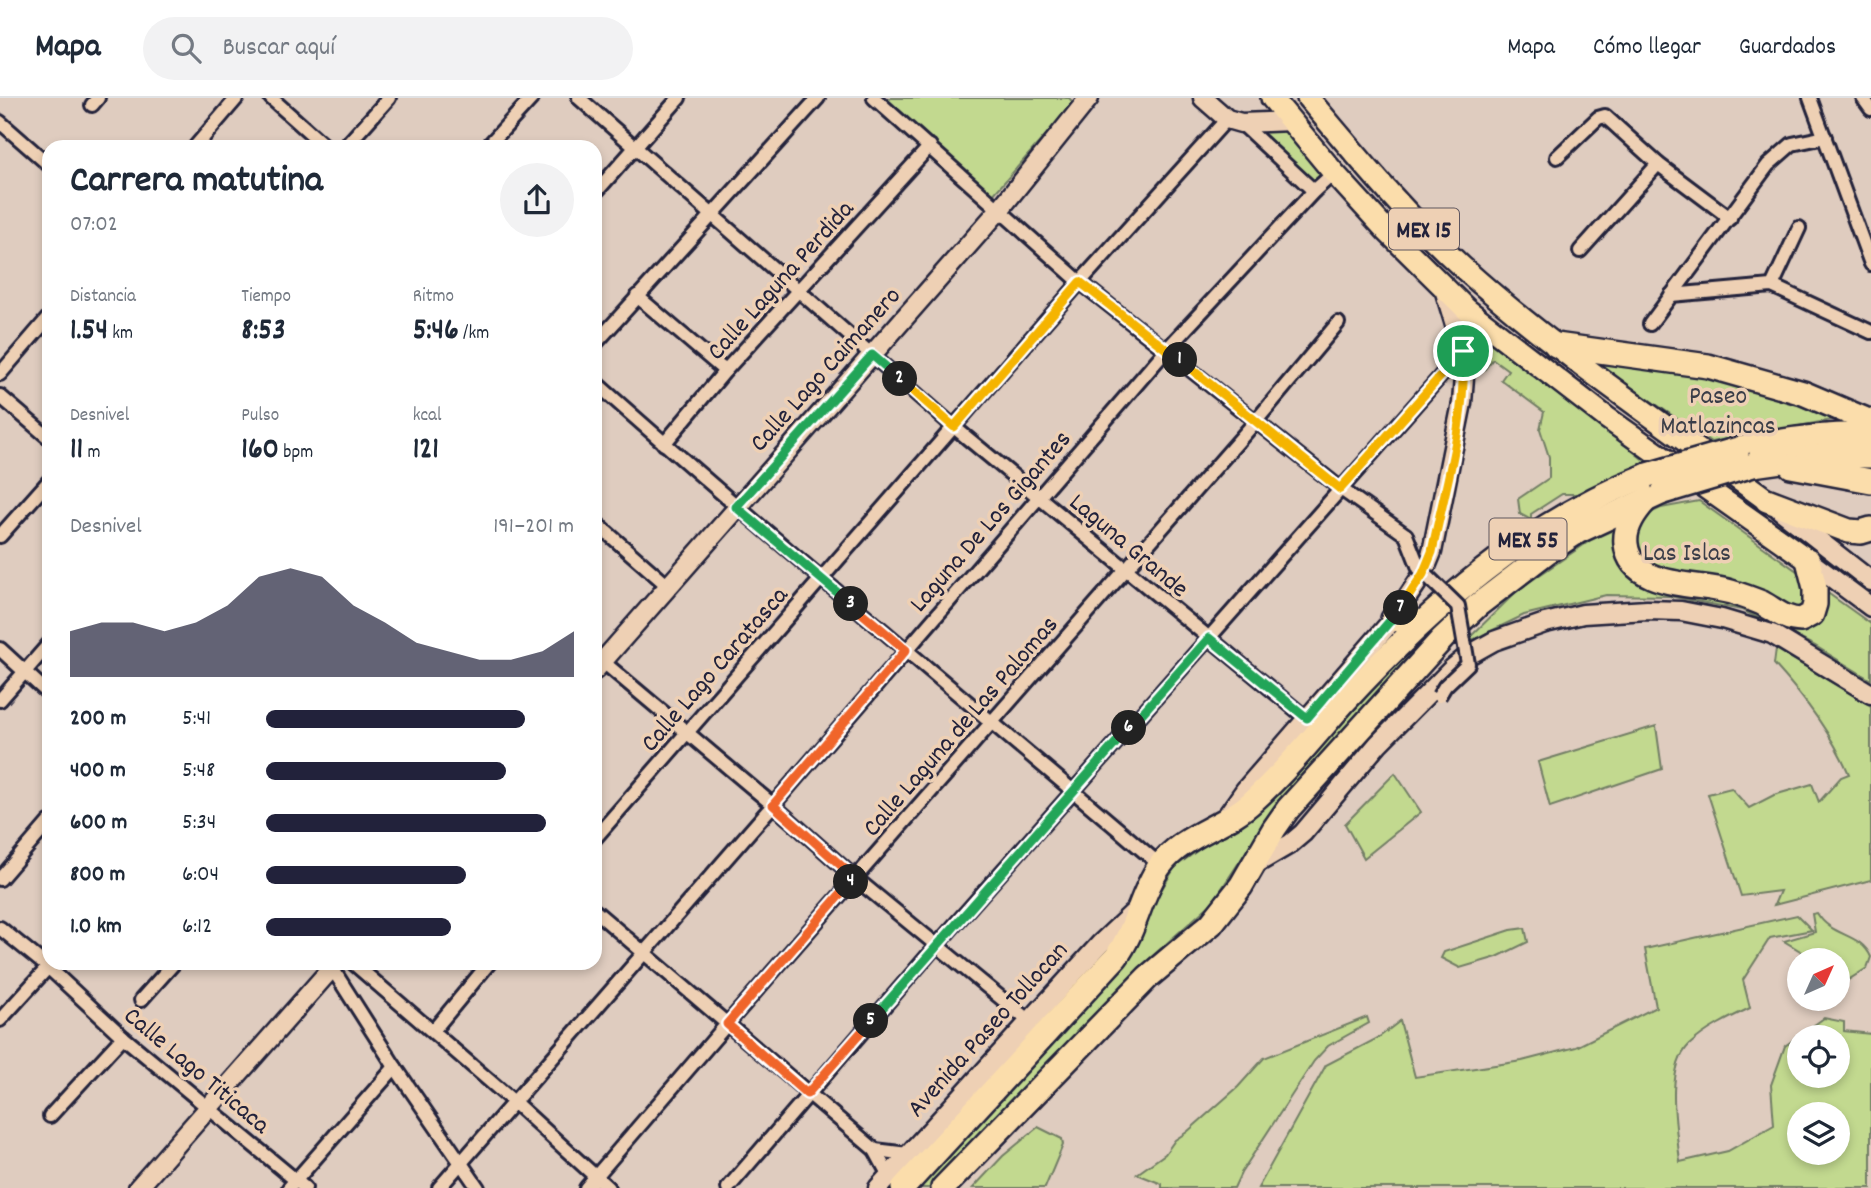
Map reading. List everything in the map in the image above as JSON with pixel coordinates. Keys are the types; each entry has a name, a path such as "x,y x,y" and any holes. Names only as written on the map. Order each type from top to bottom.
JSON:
{"highway":[{"path":"1556,345 1708,366 1803,393 1871,422"},
{"name":"Avenida Paseo Tollocan","path":"890,1184 1116,957 1130,935 1138,909 1160,865 1181,844 1247,807 1420,624 1492,564 1566,514 1606,492 1653,489 1755,459 1772,442 1824,436 1871,435"},
{"name":"MEX 55","path":"1755,459 1826,455 1871,456"},
{"path":"1755,459 1871,481"},
{"path":"1653,489 1628,526 1626,542 1632,562 1654,578 1721,589 1764,604 1782,616 1801,620 1812,614 1816,599 1808,559"},
{"name":"Avenida Paseo Tollocan","path":"943,1188 1132,992 1211,924 1228,905 1288,809 1443,638 1478,605 1547,552 1653,489"},
{"path":"1767,500 1849,531 1871,529"},
{"path":"1393,619 1420,624"}],"main road":[{"name":"Calle Lago Caimanero","path":"602,657 668,586 1000,209 1089,98"},
{"path":"1203,98 1234,121 1291,121"},
{"name":"MEX 15","path":"1272,98 1334,173 1444,289 1607,418 1808,559 1871,607"},
{"name":"MEX 15","path":"1308,98 1422,227 1470,274 1556,345 1767,500 1871,581"},
{"path":"1222,823 1245,790 1393,619 1423,574 1432,552 1462,403 1464,377 1463,351 1444,289"},
{"path":"1254,865 1303,832 1378,744 1469,655 1494,641 1545,623 1583,614 1647,610 1681,611 1722,619 1772,634 1871,694"},
{"name":"Avenida Paseo Tollocan","path":"890,1184 908,1154 1115,928 1138,909"},
{"name":"Avenida Paseo Tollocan","path":"954,1188 1040,1097 1142,996 1178,951"},
{"path":"138,1188 330,970"}],"street":[{"path":"201,140 237,98"},
{"path":"271,98 318,140"},
{"path":"351,140 389,98"},
{"path":"493,140 532,98"},
{"name":"Laguna Grande","path":"579,98 954,427 1307,718"},
{"path":"602,185 679,98"},
{"path":"602,336 818,98"},
{"path":"874,98 1080,282 1340,489 1406,535 1419,568 1458,606 1468,664 1445,686 1439,696"},
{"path":"1810,98 1871,264"},
{"path":"1863,98 1871,109"},
{"path":"1557,157 1598,118 1605,116 1658,164 1730,218"},
{"path":"0,121 42,159"},
{"path":"1234,121 1314,191"},
{"name":"Calle Lago Caratasca","path":"602,830 1080,282 1234,121"},
{"path":"1650,324 1751,186 1780,152 1792,144 1825,137"},
{"name":"Calle Laguna Perdida","path":"664,444 725,371 930,146"},
{"path":"1580,251 1658,164"},
{"name":"Laguna De Los Gigantes","path":"439,1188 1167,349 1314,191 1334,173"},
{"path":"1772,286 1799,228"},
{"path":"1671,295 1772,286 1871,332"},
{"path":"637,296 725,371"},
{"name":"Calle Laguna de Las Palomas","path":"586,1188 1256,421 1338,323"},
{"path":"0,374 42,325"},
{"path":"728,1188 936,946 1463,351"},
{"path":"602,389 820,579 1160,865"},
{"path":"0,396 42,432"},
{"path":"0,536 42,489"},
{"path":"602,528 668,586"},
{"path":"0,649 42,688"},
{"path":"0,700 42,652"},
{"path":"602,666 773,805 855,878 1029,1021"},
{"path":"0,879 42,830"},
{"path":"602,917 875,1150 890,1184"},
{"name":"Calle Lago Titicaca","path":"0,928 42,959"},
{"path":"0,1020 45,970"},
{"name":"Calle Lago Titicaca","path":"55,970 123,1037 209,1106 297,1185"},
{"path":"141,1000 167,970"},
{"path":"337,970 395,1066 478,1188"},
{"path":"361,970 514,1102 608,1188"},
{"path":"433,1031 483,970"},
{"path":"50,1116 123,1037"},
{"path":"297,1185 395,1066"},
{"path":"875,1150 908,1154"}],"green space":[{"path":"883,98 1069,98 1074,103 992,196"},
{"path":"1287,131 1323,176 1313,183 1259,132"},
{"path":"1480,330 1650,465 1577,494 1562,494 1531,514 1531,520 1520,514 1518,499 1549,478 1549,457 1540,429 1544,412 1501,380 1508,370 1493,359 1485,369"},
{"name":"Paseo Matlazincas","path":"1596,363 1665,368 1746,384 1842,418 1711,442"},
{"path":"1768,454 1520,560 1270,816 1212,903 1139,968 983,1131 933,1188 914,1188 1127,948 1175,867 1255,809 1395,658 1502,562"},
{"name":"Las Islas","path":"1699,501 1871,624 1871,680 1815,646 1742,610 1669,596 1606,595 1524,615 1462,645 1519,589 1591,540 1661,508"},
{"path":"1776,649 1871,706 1871,880 1774,905 1780,891 1741,896 1708,794 1731,788 1749,808 1774,795 1812,784 1819,802 1841,777 1849,774 1816,716 1774,664"},
{"path":"1656,726 1662,769 1550,807 1538,762"},
{"path":"1395,773 1421,812 1364,858 1345,824"},
{"path":"1817,913 1830,927 1860,943 1871,957 1867,968 1850,979 1850,948 1796,948 1784,941 1815,932 1812,914"},
{"path":"1797,915 1812,930 1770,938 1743,980 1750,1008 1703,1034 1689,1045 1681,1056 1674,1085 1680,1162 1728,1151 1774,1125 1771,1085 1787,1045 1787,1088 1850,1088 1850,1032 1871,1034 1871,1188 1258,1188 1326,1065 1378,1038 1400,1021 1415,1077 1522,1061 1576,1047 1656,1007 1645,949"},
{"path":"1525,928 1528,942 1497,957 1460,968 1441,958 1444,952"},
{"path":"1367,1017 1369,1023 1328,1046 1314,1061 1234,1188 1162,1188 1162,1184 1137,1174 1165,1154 1175,1140 1238,1087 1264,1058"},
{"path":"1824,1018 1844,1022 1844,1025 1814,1025"},
{"path":"1038,1127 1062,1139 1063,1145 1045,1188 973,1188 1003,1156"}],"route":[{"path":"1080,282 1340,489 1463,351 1462,403 1432,552 1423,574 1390,623 1307,718 1209,638 807,1094 727,1024 855,878 773,805 906,650 736,507 872,355 954,427 1080,282"}]}
